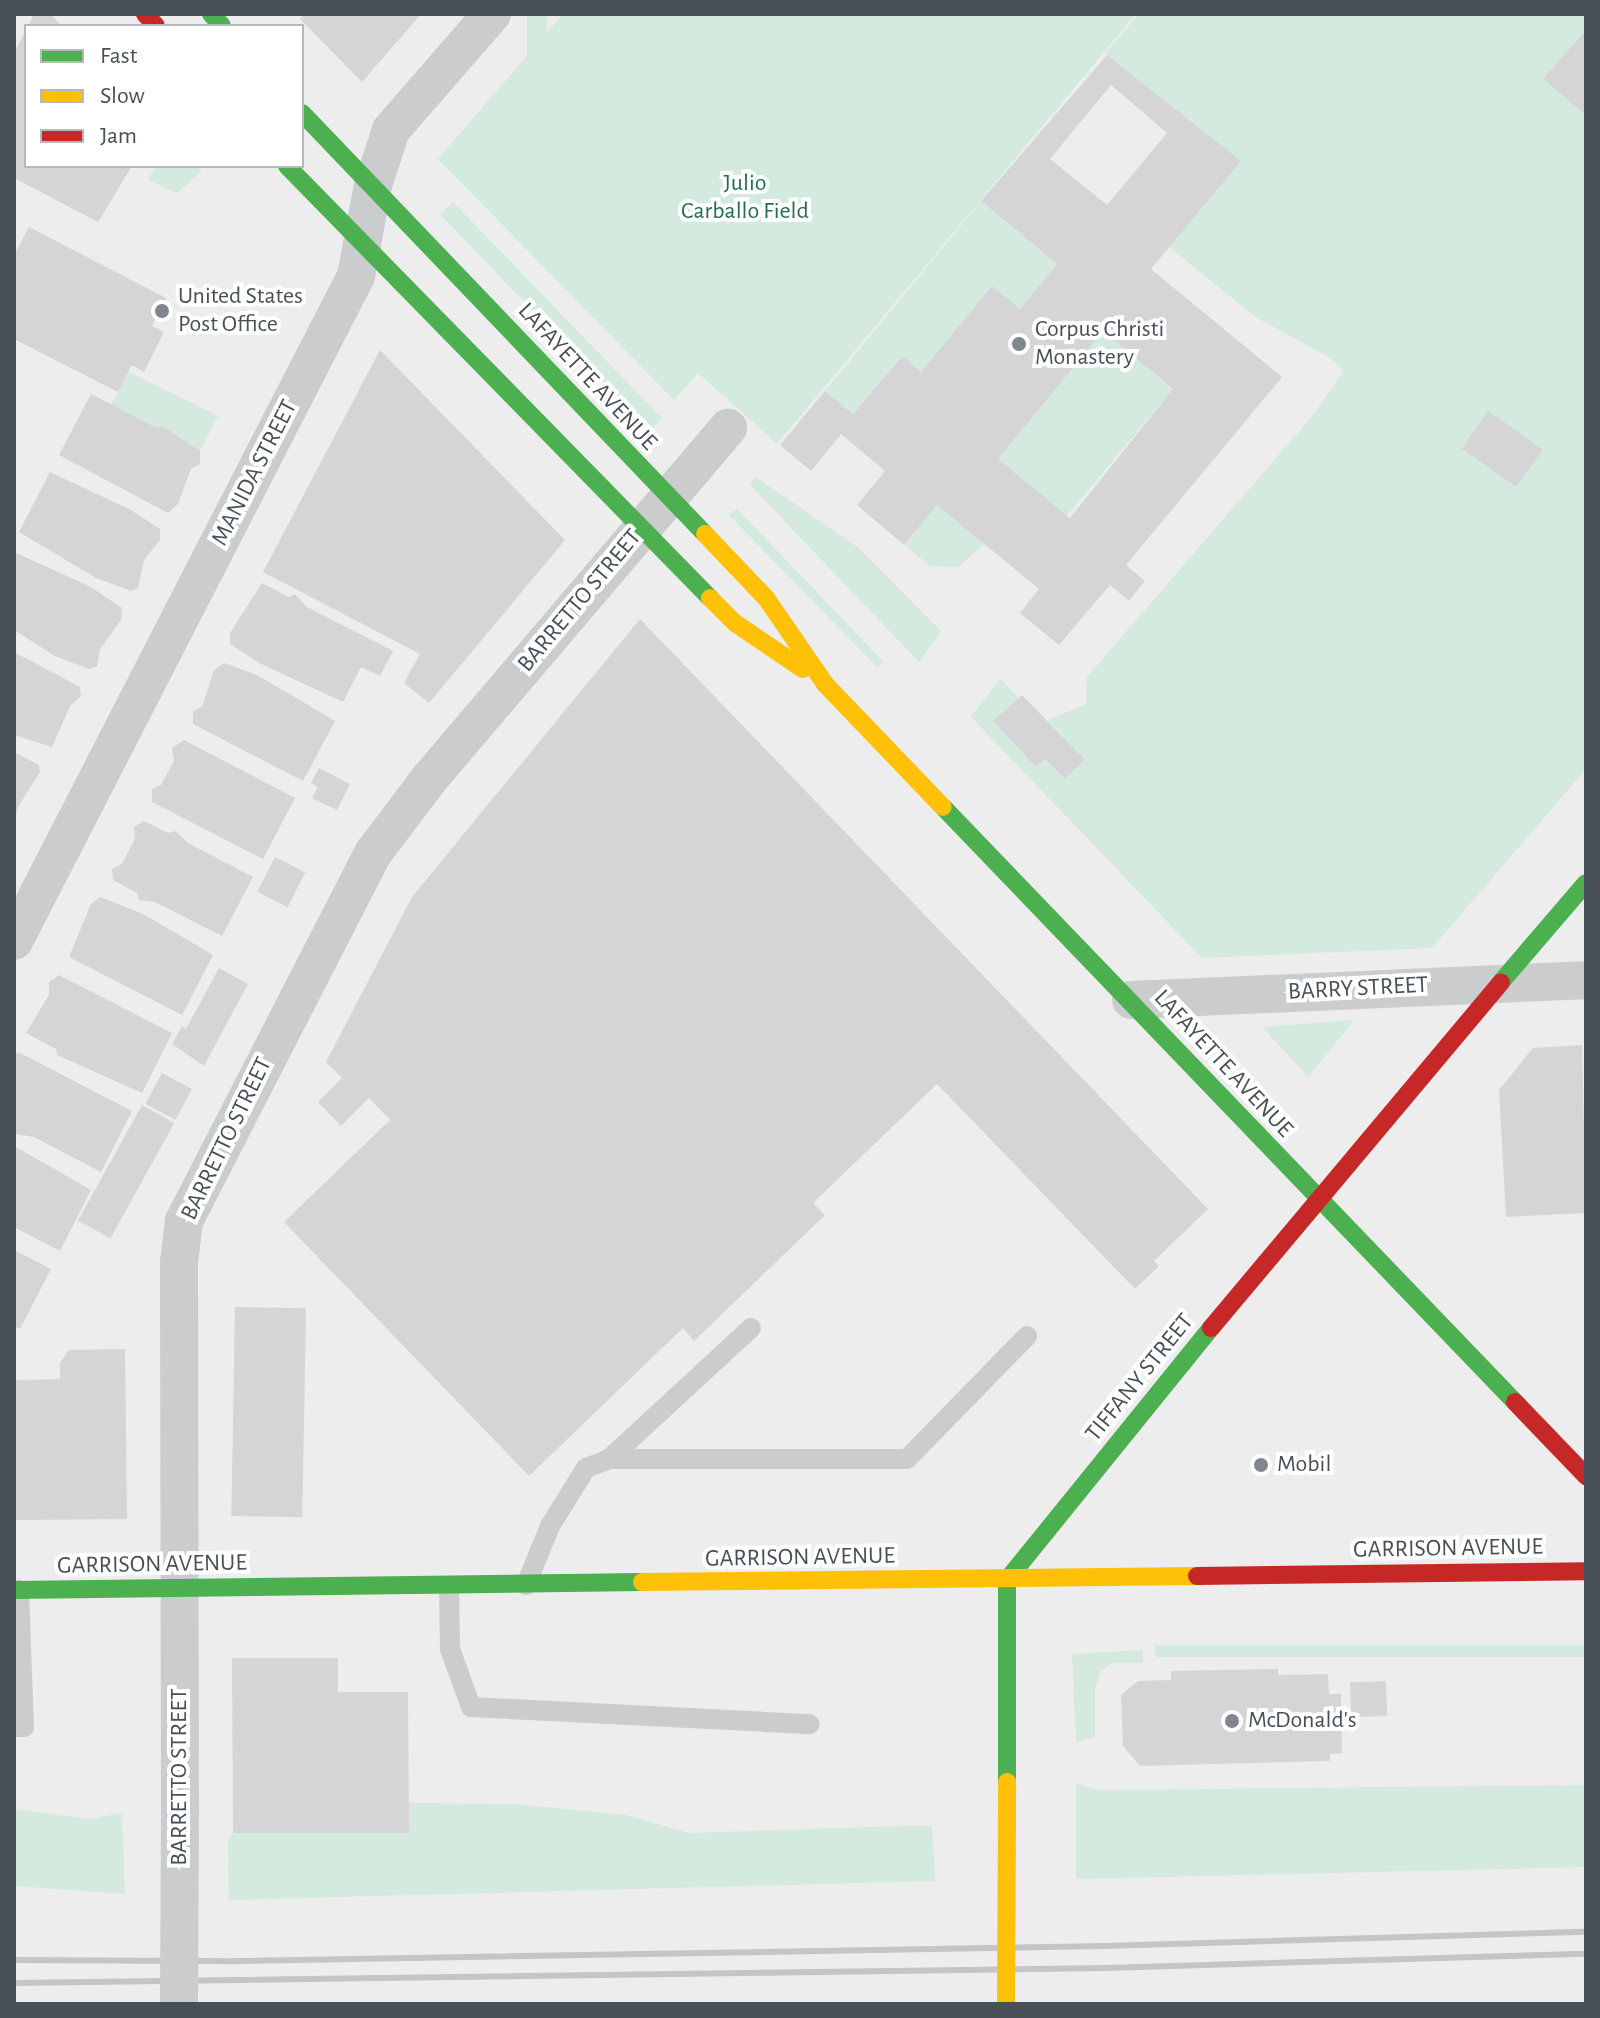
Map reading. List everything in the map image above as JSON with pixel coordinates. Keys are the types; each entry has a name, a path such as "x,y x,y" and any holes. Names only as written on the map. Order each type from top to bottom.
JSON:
{"main road":[{"name":"LAFAYETTE AVENUE","path":"304,115 766,598 825,684 1131,1000 1316,1199 1586,1476"},
{"name":"LAFAYETTE AVENUE","path":"289,168 735,623 825,684"},
{"name":"TIFFANY STREET","path":"1007,1580 1316,1199 1586,883"},
{"name":"GARRISON AVENUE","path":"16,1590 1586,1571"},
{"path":"1006,2004 1007,1580"}],"street":[{"name":"MANIDA STREET","path":"14,941 347,296 363,243 373,185 391,130 492,14"},
{"name":"BARRETTO STREET","path":"179,2004 179,1262 184,1221 205,1173 374,852 430,778 728,428"},
{"name":"BARRY STREET","path":"1131,1000 1586,980"}],"lane":[{"path":"526,1585 550,1526 586,1468 609,1459 751,1328"},
{"path":"609,1459 907,1459 1027,1336"},
{"path":"449,1586 450,1649 471,1707 810,1724"},
{"path":"14,1727 24,1727 16,1590"}],"green space":[{"path":"527,14 547,14 547,181 527,181"},
{"name":"Julio Carballo Field","path":"563,14 1136,14 777,444 698,373 674,400 438,159"},
{"path":"1139,14 1586,14 1586,30 1544,79 1586,115 1586,769 1432,948 1202,958 971,717 1000,678 1018,698 993,721 1036,767 1045,759 1065,779 1085,761 1048,720 1086,704 1087,677 1314,414 1343,371 1332,359 1257,318 1169,247 1240,161 1105,53"},
{"path":"155,168 199,168 202,171 177,193 148,180"},
{"path":"981,201 1057,264 1020,309 992,287 921,372 901,356 853,414 825,391"},
{"path":"453,202 662,419 649,431 440,215"},
{"path":"1103,331 1173,389 1066,517 996,458"},
{"path":"129,372 218,416 200,451 163,427 157,428 111,405"},
{"path":"756,477 859,548 941,631 919,662 750,485"},
{"path":"937,505 985,544 958,567 930,566 904,545"},
{"path":"737,509 883,661 877,667 729,515"},
{"path":"1354,1020 1308,1077 1262,1027"},
{"path":"1155,1645 1586,1645 1586,1657 1155,1657"},
{"path":"1143,1650 1143,1663 1113,1663 1101,1671 1095,1689 1095,1738 1076,1742 1072,1654"},
{"path":"1076,1784 1100,1790 1586,1785 1586,1867 1076,1879"},
{"path":"409,1803 515,1804 626,1815 689,1833 932,1825 935,1881 229,1900 228,1841 233,1833 408,1833"},
{"path":"14,1809 88,1819 122,1813 125,1894 14,1886"}],"building":[{"path":"34,14 51,14 60,24 29,24"},
{"path":"305,14 421,14 362,82 300,19"},
{"path":"1586,30 1586,115 1543,79"},
{"path":"24,34 24,168 131,168 98,222 14,178 14,53"},
{"name":"Corpus Christi Monastery","path":"1107,55 1241,161 1151,269 1282,377 1126,565 1145,581 1129,601 1110,585 1059,645 1020,613 1039,589 937,505 904,545 857,505 885,471 841,434 811,471 780,445 825,391 853,414 902,356 921,372 992,286 1020,309 1057,264 981,201","holes":["1111,85 1167,133 1107,205 1050,159","1103,331 1173,389 1070,518 998,459"]},
{"path":"29,227 166,298 152,326 164,332 144,372 132,365 118,392 14,339 14,255"},
{"path":"380,350 565,540 429,703 404,683 420,654 263,572"},
{"path":"91,394 157,428 162,426 200,451 200,464 191,469 178,504 168,513 59,455"},
{"path":"1488,411 1543,449 1516,487 1462,449"},
{"path":"50,472 131,510 160,529 160,540 144,560 138,588 131,591 96,578 19,532"},
{"path":"14,552 91,587 122,608 121,620 100,649 97,666 89,669 55,656 14,630"},
{"path":"262,583 289,597 295,594 307,607 393,651 380,676 361,667 343,702 259,663 230,644 230,633"},
{"path":"640,619 1208,1209 1154,1261 1159,1266 1135,1289 937,1084 813,1203 825,1215 694,1341 683,1328 529,1476 284,1222 390,1120 369,1098 341,1126 318,1102 342,1078 326,1062 412,897"},
{"path":"14,652 80,687 81,696 70,706 52,747 14,735"},
{"path":"224,663 257,675 335,721 303,781 193,724 193,711 202,707 214,670"},
{"path":"1022,695 1085,760 1065,779 1045,759 1036,767 993,721"},
{"path":"184,740 295,798 263,859 152,802 152,789 161,785 174,761 172,748"},
{"path":"14,752 39,765 40,772 18,807 14,825"},
{"path":"319,768 350,784 337,810 312,798 318,787 311,783"},
{"path":"144,821 168,833 175,831 188,843 253,877 222,936 155,902 139,900 137,893 113,880 112,869 122,864 135,839 134,827"},
{"path":"275,857 305,872 288,907 257,892"},
{"path":"100,897 143,914 213,955 182,1015 69,957 91,904"},
{"path":"219,968 248,984 204,1066 172,1044 182,1026 186,1029"},
{"path":"59,975 172,1033 142,1093 57,1055 56,1049 26,1033 49,995 49,982"},
{"path":"1582,1045 1586,1213 1506,1217 1499,1090 1533,1048"},
{"path":"20,1053 132,1111 101,1172 34,1137 16,1134 14,1054"},
{"path":"162,1073 192,1089 176,1120 146,1104"},
{"path":"142,1105 174,1123 110,1238 78,1220"},
{"path":"14,1146 91,1190 60,1251 14,1227"},
{"path":"14,1250 51,1269 20,1329 14,1326"},
{"path":"235,1307 306,1308 302,1517 231,1516"},
{"path":"125,1349 127,1519 14,1520 14,1380 60,1379 60,1363 69,1350"},
{"path":"232,1658 338,1658 338,1692 408,1692 409,1833 233,1833"},
{"name":"McDonald's","path":"1278,1669 1278,1675 1328,1674 1329,1694 1341,1694 1342,1753 1330,1754 1330,1761 1140,1766 1123,1746 1121,1695 1138,1681 1171,1680 1171,1671"},
{"path":"1386,1681 1387,1716 1351,1717 1350,1682"}],"railway":[{"path":"14,1960 238,1961 1104,1946 1586,1932"},
{"path":"14,1983 1105,1968 1586,1954"}],"traffic: fast":[{"path":"211,14 220,24"},
{"path":"304,115 705,534"},
{"path":"289,168 710,598"},
{"path":"943,807 1515,1402"},
{"path":"1501,982 1586,883"},
{"path":"1007,1782 1007,1580 1211,1328"},
{"path":"14,1590 642,1582"}],"traffic: slow":[{"path":"705,534 766,598 825,684 943,807"},
{"path":"710,598 735,623 803,669"},
{"path":"642,1582 1197,1576"},
{"path":"1006,2004 1007,1782"}],"traffic: jam":[{"path":"145,14 154,24"},
{"path":"1211,1328 1501,982"},
{"path":"1515,1402 1586,1476"},
{"path":"1197,1576 1586,1571"}],"place":[{"name":"United States Post Office","path":"162,311"},
{"name":"Corpus Christi Monastery","path":"1019,344"},
{"name":"Mobil","path":"1261,1465"},
{"name":"McDonald's","path":"1232,1721"}]}
